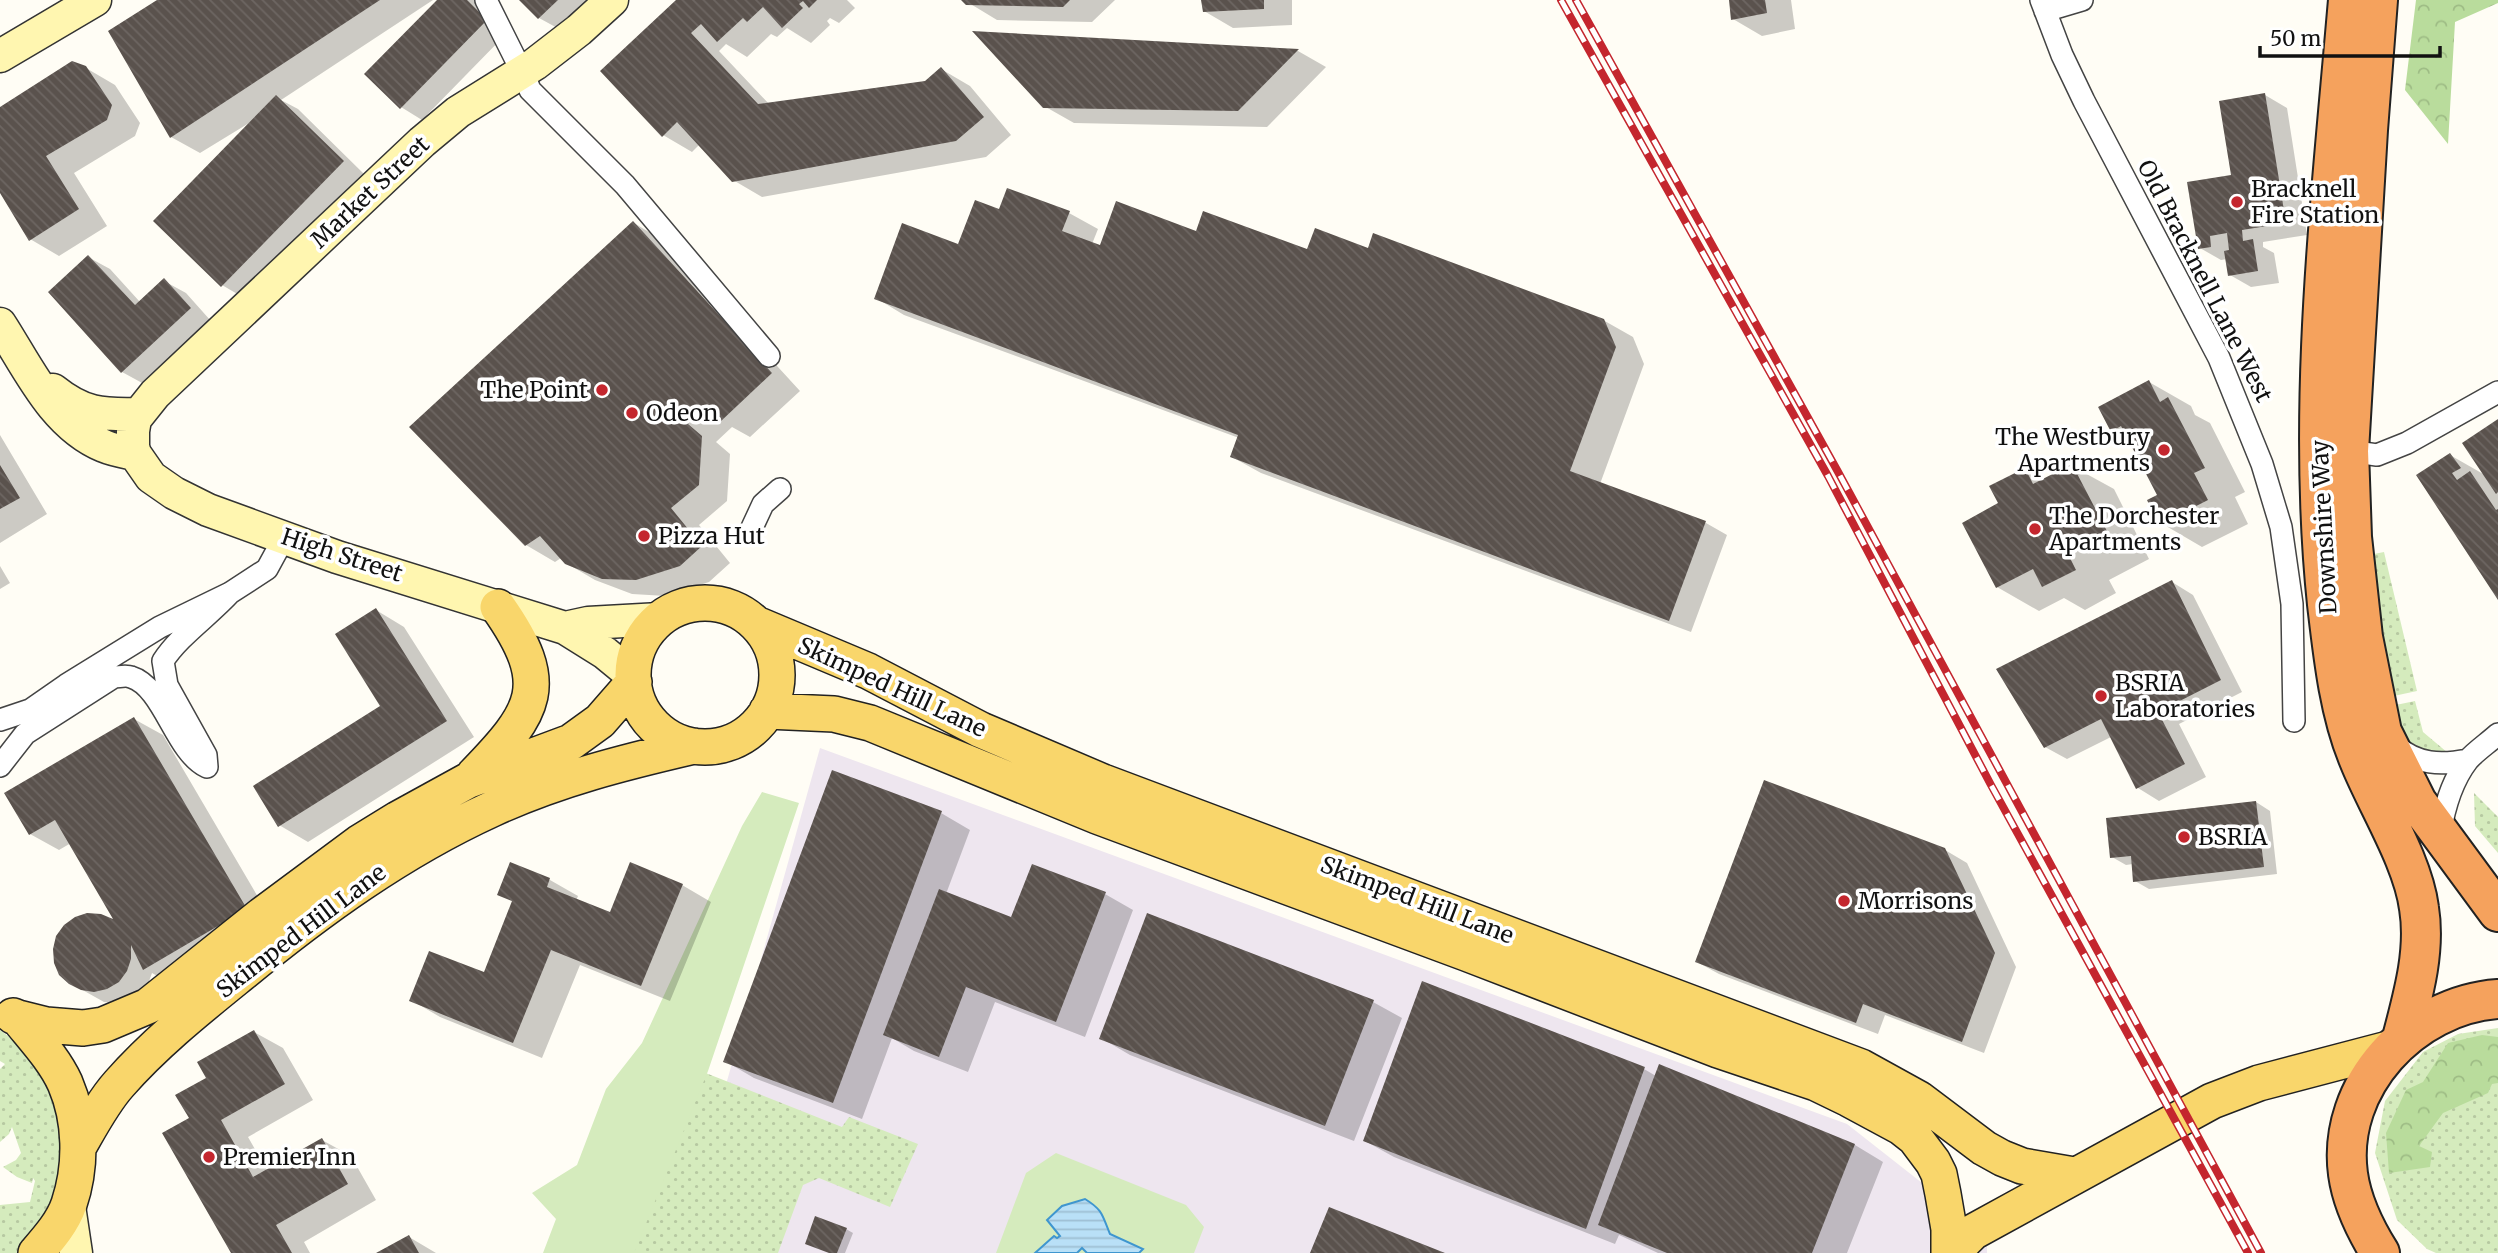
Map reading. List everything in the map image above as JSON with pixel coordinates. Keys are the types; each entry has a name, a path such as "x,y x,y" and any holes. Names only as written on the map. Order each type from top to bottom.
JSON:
{"highway":[{"name":"Downshire Way","path":"2347,0 2319,394 2321,534 2328,607 2347,723 2357,757 2415,887 2419,906 2421,927 2417,976 2397,1043"},
{"name":"Downshire Way","path":"2378,0 2363,199 2349,452 2355,565 2365,650 2382,732 2417,802 2498,912"},
{"path":"2380,1253 2358,1212 2348,1175 2347,1155 2354,1109 2373,1073 2397,1043 2442,1012 2476,1000 2498,999"}],"main road":[{"path":"704,603 732,608 756,624 770,643 777,669 774,696 767,711 753,729 742,737 716,746 694,746 677,741 652,723 644,713 634,679 634,663 641,642 660,619 677,609 704,603"},
{"path":"469,780 503,745 523,719 531,693 529,662 520,640 498,607"},
{"name":"Skimped Hill Lane","path":"756,624 868,671 981,730 1103,782 1861,1067 1919,1099 1984,1148 2002,1158 2022,1166 2074,1175"},
{"name":"Skimped Hill Lane","path":"9,1014 55,1026 83,1028 103,1025 148,1006 262,915 341,856 398,819 469,780 571,742 600,721 634,679"},
{"name":"Skimped Hill Lane","path":"767,711 834,714 870,723 1097,816 1665,1030 1816,1083 1885,1117 1915,1138 1924,1148 1939,1174 1951,1253"},
{"name":"Skimped Hill Lane","path":"79,1146 117,1085 161,1042 286,938 360,883 451,829 528,794 610,766 694,746"},
{"path":"9,1014 42,1048 64,1082 76,1120 79,1146 69,1206 59,1224 36,1253"},
{"path":"1951,1253 1973,1232 2213,1101 2259,1083 2397,1043"}],"street":[{"path":"0,56 95,0"},
{"path":"486,0 514,58"},
{"name":"Market Street","path":"142,410 155,394 429,137 458,112 535,64 612,0"},
{"path":"2043,5 2082,0"},
{"name":"Old Bracknell Lane West","path":"2043,5 2062,55 2084,101 2219,358 2262,464 2281,527 2292,604 2294,722"},
{"path":"527,82 530,90 625,185 769,356"},
{"path":"0,324 30,371 54,408 77,431 105,447 135,454 133,431 142,410 100,415 90,412 69,403 30,371"},
{"path":"2349,452 2377,455 2407,443 2498,392"},
{"name":"High Street","path":"135,454 151,477 174,493 208,510 337,557 565,628 605,653 634,679"},
{"path":"751,532 763,504 780,489"},
{"path":"0,720 30,710 160,627 230,593 267,569 285,536"},
{"path":"0,766 25,734 114,677 129,676 141,682 155,699 195,762 207,767 206,755 167,685 163,661 172,646 230,593"},
{"name":"High Street","path":"565,628 588,623 660,619"},
{"path":"2382,732 2407,755 2424,761 2445,764 2468,760"},
{"path":"2440,834 2444,806 2454,784 2468,760 2498,734"},
{"path":"69,1206 76,1253"}],"shaded area":[{"path":"820,748 1847,1124 1987,1234 1987,1253 679,1253"}],"green space":[{"path":"2416,0 2498,0 2498,3 2455,22 2448,144 2405,90"},
{"path":"2384,552 2417,691 2389,697 2364,556"},
{"path":"2415,701 2423,732 2448,753 2416,748 2403,736 2391,706"},
{"path":"762,792 799,803 708,1071 634,1253 543,1253 556,1219 532,1193 577,1165 606,1089 642,1043 742,826"},
{"path":"2474,793 2498,817 2498,853 2475,826"},
{"path":"2498,1028 2498,1253 2436,1253 2427,1249 2397,1220 2375,1153 2385,1101 2423,1052 2458,1034"},
{"path":"0,1030 19,1045 46,1083 55,1105 62,1151 54,1198 19,1253 0,1253 0,1205 30,1202 35,1181 33,1178 32,1183 17,1177 3,1167 16,1160 21,1153 12,1127 0,1142 0,1069 5,1064 0,1061"},
{"path":"2482,1035 2498,1037 2498,1083 2492,1084 2488,1093 2443,1113 2419,1146 2432,1152 2430,1167 2389,1173 2386,1133 2406,1090 2423,1082 2448,1043"},
{"path":"693,1068 842,1127 849,1117 918,1144 890,1207 819,1178 803,1185 778,1253 583,1253"},
{"path":"1056,1153 1186,1205 1204,1227 1194,1253 996,1253 1026,1173"}],"water":[{"path":"1085,1199 1099,1210 1110,1234 1143,1249 1139,1253 1087,1253 1082,1248 1077,1253 1035,1253 1054,1236 1060,1236 1047,1220 1062,1206"}],"building":[{"path":"157,0 380,0 170,138 108,31"},
{"path":"437,0 467,0 487,20 400,109 364,74"},
{"path":"519,0 558,0 538,19"},
{"path":"676,0 817,0 809,8 803,1 799,4 803,8 782,28 763,7 747,22 743,18 717,42 701,24 691,33 758,104 925,81 941,67 984,117 956,141 732,182 677,122 662,137 600,71"},
{"path":"961,0 1070,0 1063,7 966,5"},
{"path":"1201,0 1264,0 1264,9 1203,12"},
{"path":"1729,0 1765,0 1767,13 1731,20"},
{"path":"972,31 1299,49 1238,111 1043,108"},
{"path":"72,61 86,66 112,105 107,120 46,156 79,209 29,241 0,193 0,107"},
{"name":"Bracknell Fire Station","path":"2265,93 2286,223 2242,230 2243,241 2253,239 2258,271 2228,276 2224,251 2229,250 2227,233 2210,236 2211,247 2198,249 2187,182 2231,175 2219,101"},
{"path":"276,95 344,161 221,287 153,221"},
{"path":"1007,188 1070,211 1062,231 1100,245 1116,201 1196,231 1203,211 1307,249 1315,228 1368,248 1373,233 1604,319 1616,347 1570,471 1706,521 1669,621 1230,457 1238,435 874,299 902,223 958,244 975,200 999,209"},
{"name":"The Point","path":"633,221 772,373 720,422 707,407 688,424 702,436 699,485 671,508 702,546 680,566 636,580 602,579 565,564 540,536 525,546 409,427"},
{"path":"88,255 135,305 164,278 191,308 121,373 48,292"},
{"name":"The Westbury Apartments","path":"2149,380 2160,402 2168,397 2205,468 2194,473 2208,500 2159,525 2147,500 2157,495 2121,426 2111,432 2098,407"},
{"path":"2498,419 2498,492 2496,494 2462,443"},
{"path":"2450,453 2461,468 2452,473 2457,480 2470,471 2496,510 2498,509 2498,600 2416,475"},
{"name":"The Dorchester Apartments","path":"2072,464 2109,535 2069,556 2076,570 2042,587 2033,569 1996,588 1962,523 1998,503 1989,486 2025,468 2033,484"},
{"path":"0,465 20,498 0,509"},
{"name":"BSRIA Laboratories","path":"2172,580 2221,680 2158,712 2185,764 2136,789 2101,719 2044,748 1996,669"},
{"path":"376,608 447,721 278,827 253,786 380,706 335,634"},
{"path":"134,717 247,909 143,970 131,945 131,959 119,982 94,992 81,990 59,975 54,963 56,936 64,925 87,913 101,914 113,919 55,820 29,835 4,793"},
{"path":"832,770 942,811 833,1103 723,1062"},
{"name":"Morrisons","path":"1764,780 1945,848 1995,953 1962,1042 1863,1004 1856,1023 1695,962"},
{"name":"BSRIA","path":"2256,801 2264,867 2133,882 2131,856 2110,858 2106,818"},
{"path":"510,862 550,878 547,887 610,912 630,862 683,884 641,986 551,950 513,1043 409,1001 429,951 484,972 512,901 497,895"},
{"path":"1032,864 1106,892 1056,1022 966,987 939,1057 883,1035 939,889 1011,917"},
{"path":"1147,913 1374,1000 1325,1126 1099,1039"},
{"path":"1422,981 1645,1067 1586,1229 1363,1141"},
{"name":"Premier Inn","path":"254,1030 285,1084 221,1120 253,1177 322,1138 348,1184 276,1225 292,1253 231,1253 162,1133 189,1118 175,1095 206,1078 197,1062"},
{"path":"1659,1064 1855,1144 1812,1253 1667,1253 1598,1225"},
{"path":"1329,1207 1445,1253 1310,1253"},
{"path":"815,1216 847,1228 837,1253 829,1253 805,1244"},
{"path":"409,1235 419,1253 376,1253"}],"railway":[{"path":"1561,0 1828,476 1991,785 2248,1253"},
{"path":"1576,0 1837,470 2261,1253"}],"place":[{"name":"Bracknell Fire Station","path":"2237,202"},
{"name":"The Point","path":"602,390"},
{"name":"Odeon","path":"632,413"},
{"name":"The Westbury Apartments","path":"2164,450"},
{"name":"The Dorchester Apartments","path":"2035,529"},
{"name":"Pizza Hut","path":"644,536"},
{"name":"BSRIA Laboratories","path":"2101,696"},
{"name":"BSRIA","path":"2184,837"},
{"name":"Morrisons","path":"1844,901"},
{"name":"Premier Inn","path":"209,1157"}]}
